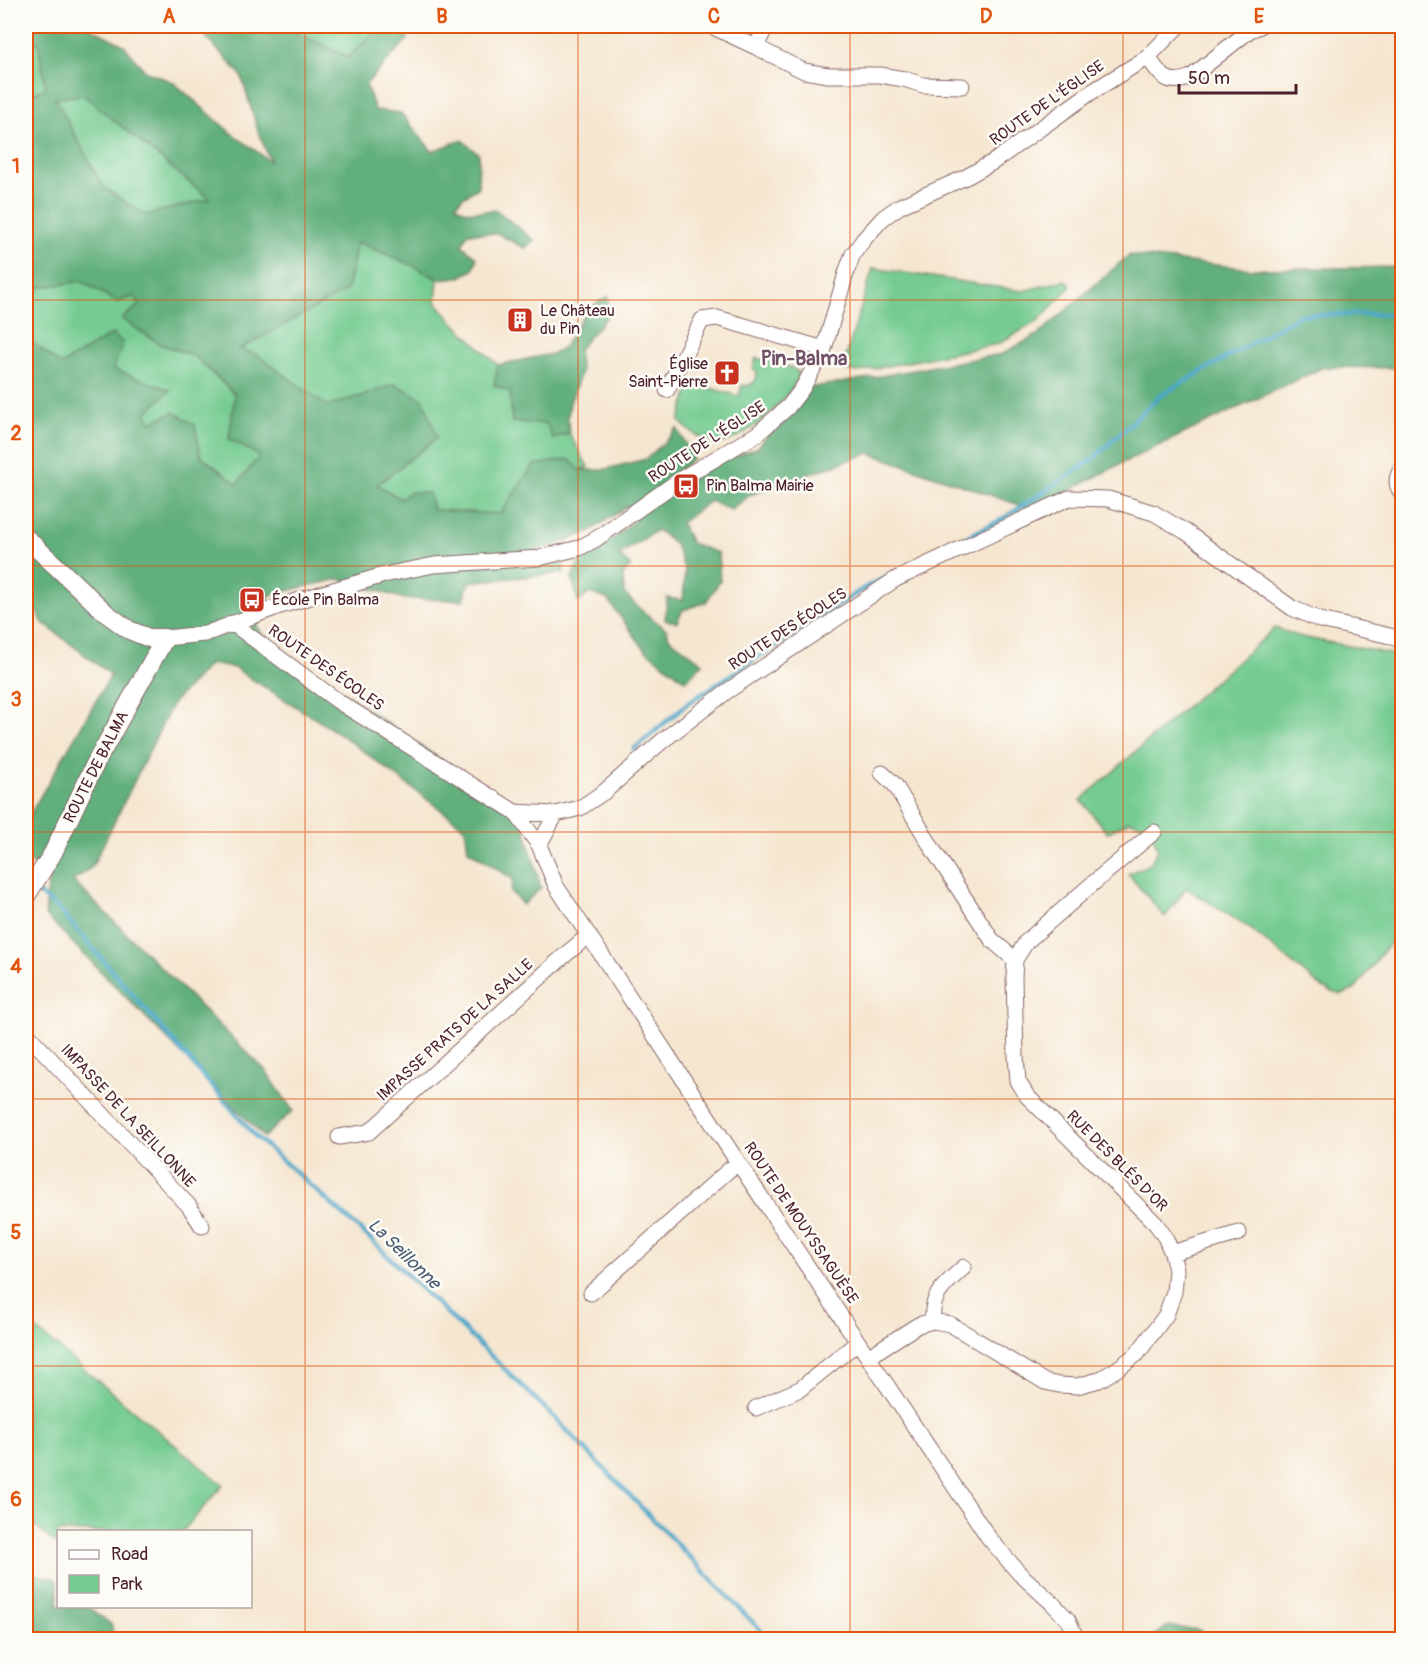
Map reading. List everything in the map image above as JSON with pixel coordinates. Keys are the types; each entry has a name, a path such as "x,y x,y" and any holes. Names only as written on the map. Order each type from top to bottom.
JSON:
{"street":[{"path":"711,26 804,70 828,75 880,75 923,85 962,86"},
{"path":"756,47 766,26"},
{"path":"1166,26 1153,52 1161,75 1170,80 1180,81 1191,77 1250,30 1260,26"},
{"name":"ROUTE DE L'ÉGLISE","path":"165,638 205,634 280,606 384,575 434,565 539,558 579,548 612,529 681,479 757,434 788,407 802,389 824,349 846,270 853,254 883,218 900,207 993,162 1090,93 1153,52 1178,26"},
{"path":"668,390 702,320 717,318 824,349"},
{"path":"1402,468 1397,476 1398,488 1402,493"},
{"name":"ROUTE DES ÉCOLES","path":"232,623 339,702 515,812 556,814 580,808 604,792 661,742 726,692 896,579 1069,498 1108,499 1154,513 1186,532 1292,608 1320,620 1402,641"},
{"path":"26,538 106,614 129,630 149,638 165,638"},
{"name":"ROUTE DE BALMA","path":"26,896 53,853 94,764 165,638"},
{"path":"882,773 895,785 932,848 992,940 1015,960 1026,942 1154,832"},
{"name":"ROUTE DE MOUYSSAGUÈSE","path":"515,812 539,845 556,886 989,1538 1019,1573 1068,1620 1077,1640"},
{"path":"539,845 556,814"},
{"name":"IMPASSE PRATS DE LA SALLE","path":"339,1137 369,1132 589,935"},
{"name":"RUE DES BLÉS D'OR","path":"933,1321 950,1324 1045,1382 1077,1386 1099,1380 1137,1354 1166,1315 1174,1292 1176,1270 1172,1253 1156,1224 1027,1096 1018,1081 1014,998 1015,960"},
{"name":"IMPASSE DE LA SEILLONNE","path":"26,1033 189,1206 202,1226"},
{"path":"591,1293 721,1177 739,1164"},
{"path":"1172,1253 1239,1233"},
{"path":"868,1356 918,1325 933,1321 932,1309 939,1290 964,1267"},
{"path":"756,1408 800,1389 858,1342"}],"green space":[{"path":"26,26 87,26 124,45 145,71 173,82 230,132 270,161 241,75 196,26 283,26 348,57 382,26 400,26 408,39 366,84 375,110 401,113 432,151 462,140 479,154 478,188 463,197 456,205 470,211 496,210 534,240 525,248 498,234 468,233 462,245 477,258 473,270 460,277 438,279 414,266 357,242 347,290 240,349 257,355 327,406 395,384 424,400 437,438 377,485 401,499 409,492 429,493 433,510 500,514 534,465 569,459 580,470 602,470 646,459 677,428 693,458 677,472 685,483 724,460 757,448 807,388 1002,354 1039,334 1129,255 1252,269 1402,267 1402,368 1324,367 1120,464 1033,510 869,453 750,495 731,510 710,501 681,523 691,543 718,553 720,581 706,602 683,610 677,622 665,620 667,598 683,600 685,571 675,544 657,530 619,555 631,566 623,575 624,593 667,630 669,638 703,663 686,681 645,650 607,599 590,593 578,602 572,578 582,553 614,538 627,528 640,514 628,506 589,532 550,547 520,553 563,563 564,573 469,582 464,600 405,599 339,579 270,595 257,625 265,640 521,814 541,888 523,905 511,892 513,879 468,850 465,828 343,736 234,668 210,664 173,703 92,867 73,881 266,1071 293,1111 264,1137 45,915 49,875 26,859 26,821 111,675 43,623 26,593 26,337 61,365 112,334 123,343 113,369 170,390 146,413 151,422 174,412 195,425 201,456 237,484 260,456 229,439 235,394 194,356 160,344 122,319 139,305 135,296 117,302 82,281 36,288 26,299 26,99 46,88 38,42 26,37","holes":["83,95 210,199 145,215 103,187 55,98"]},
{"path":"283,26 382,26 348,57"},
{"path":"26,37 38,42 46,88 26,99"},
{"path":"83,95 210,199 145,215 103,187 55,98"},
{"path":"357,242 415,266 438,279 436,302 452,321 498,365 494,385 510,392 547,424 553,439 569,433 588,467 580,470 534,465 500,514 433,510 401,499 377,485 437,438 395,384 327,406 257,355 239,349 347,290"},
{"path":"873,268 1023,291 1065,280 1071,286 1038,321 998,344 858,372 842,369"},
{"path":"82,281 117,302 135,296 140,305 123,319 160,344 194,356 235,395 229,439 260,456 237,484 151,422 146,413 170,390 61,366 26,337 26,299 36,288"},
{"path":"608,296 609,314 578,350 581,372 570,403 569,433 553,439 547,424 512,422 510,392 494,385 498,365 552,354 563,348 588,309"},
{"path":"756,358 793,368 799,373 796,382 780,403 757,424 734,439 711,442 699,437 679,421 691,383 739,396 742,385 748,386 755,382 757,373 753,368"},
{"path":"1275,628 1301,637 1396,655 1402,659 1402,927 1354,990 1340,995 1323,988 1248,927 1186,888 1165,917 1128,874 1150,864 1158,849 1151,833 1145,827 1129,821 1107,833 1081,800"},
{"path":"26,1321 223,1485 184,1530 57,1530 57,1545 26,1518"},
{"path":"26,1572 53,1578 57,1582 57,1608 89,1608 112,1625 113,1639 26,1639"},
{"path":"1168,1626 1200,1630 1210,1639 1150,1639"}],"waterway":[{"path":"940,550 1001,520 1092,460 1161,395 1300,315 1402,314"},
{"path":"634,749 688,703 866,587 890,575"},
{"name":"La Seillonne","path":"35,891 57,907 255,1136 365,1234 550,1413 770,1640"}],"place":[{"name":"Le Château du Pin","path":"520,320"},
{"name":"Église Saint-Pierre","path":"727,373"},
{"name":"Pin Balma Mairie","path":"686,486"},
{"name":"École Pin Balma","path":"252,600"}],"district":[{"name":"Pin-Balma","path":"804,358"}]}
